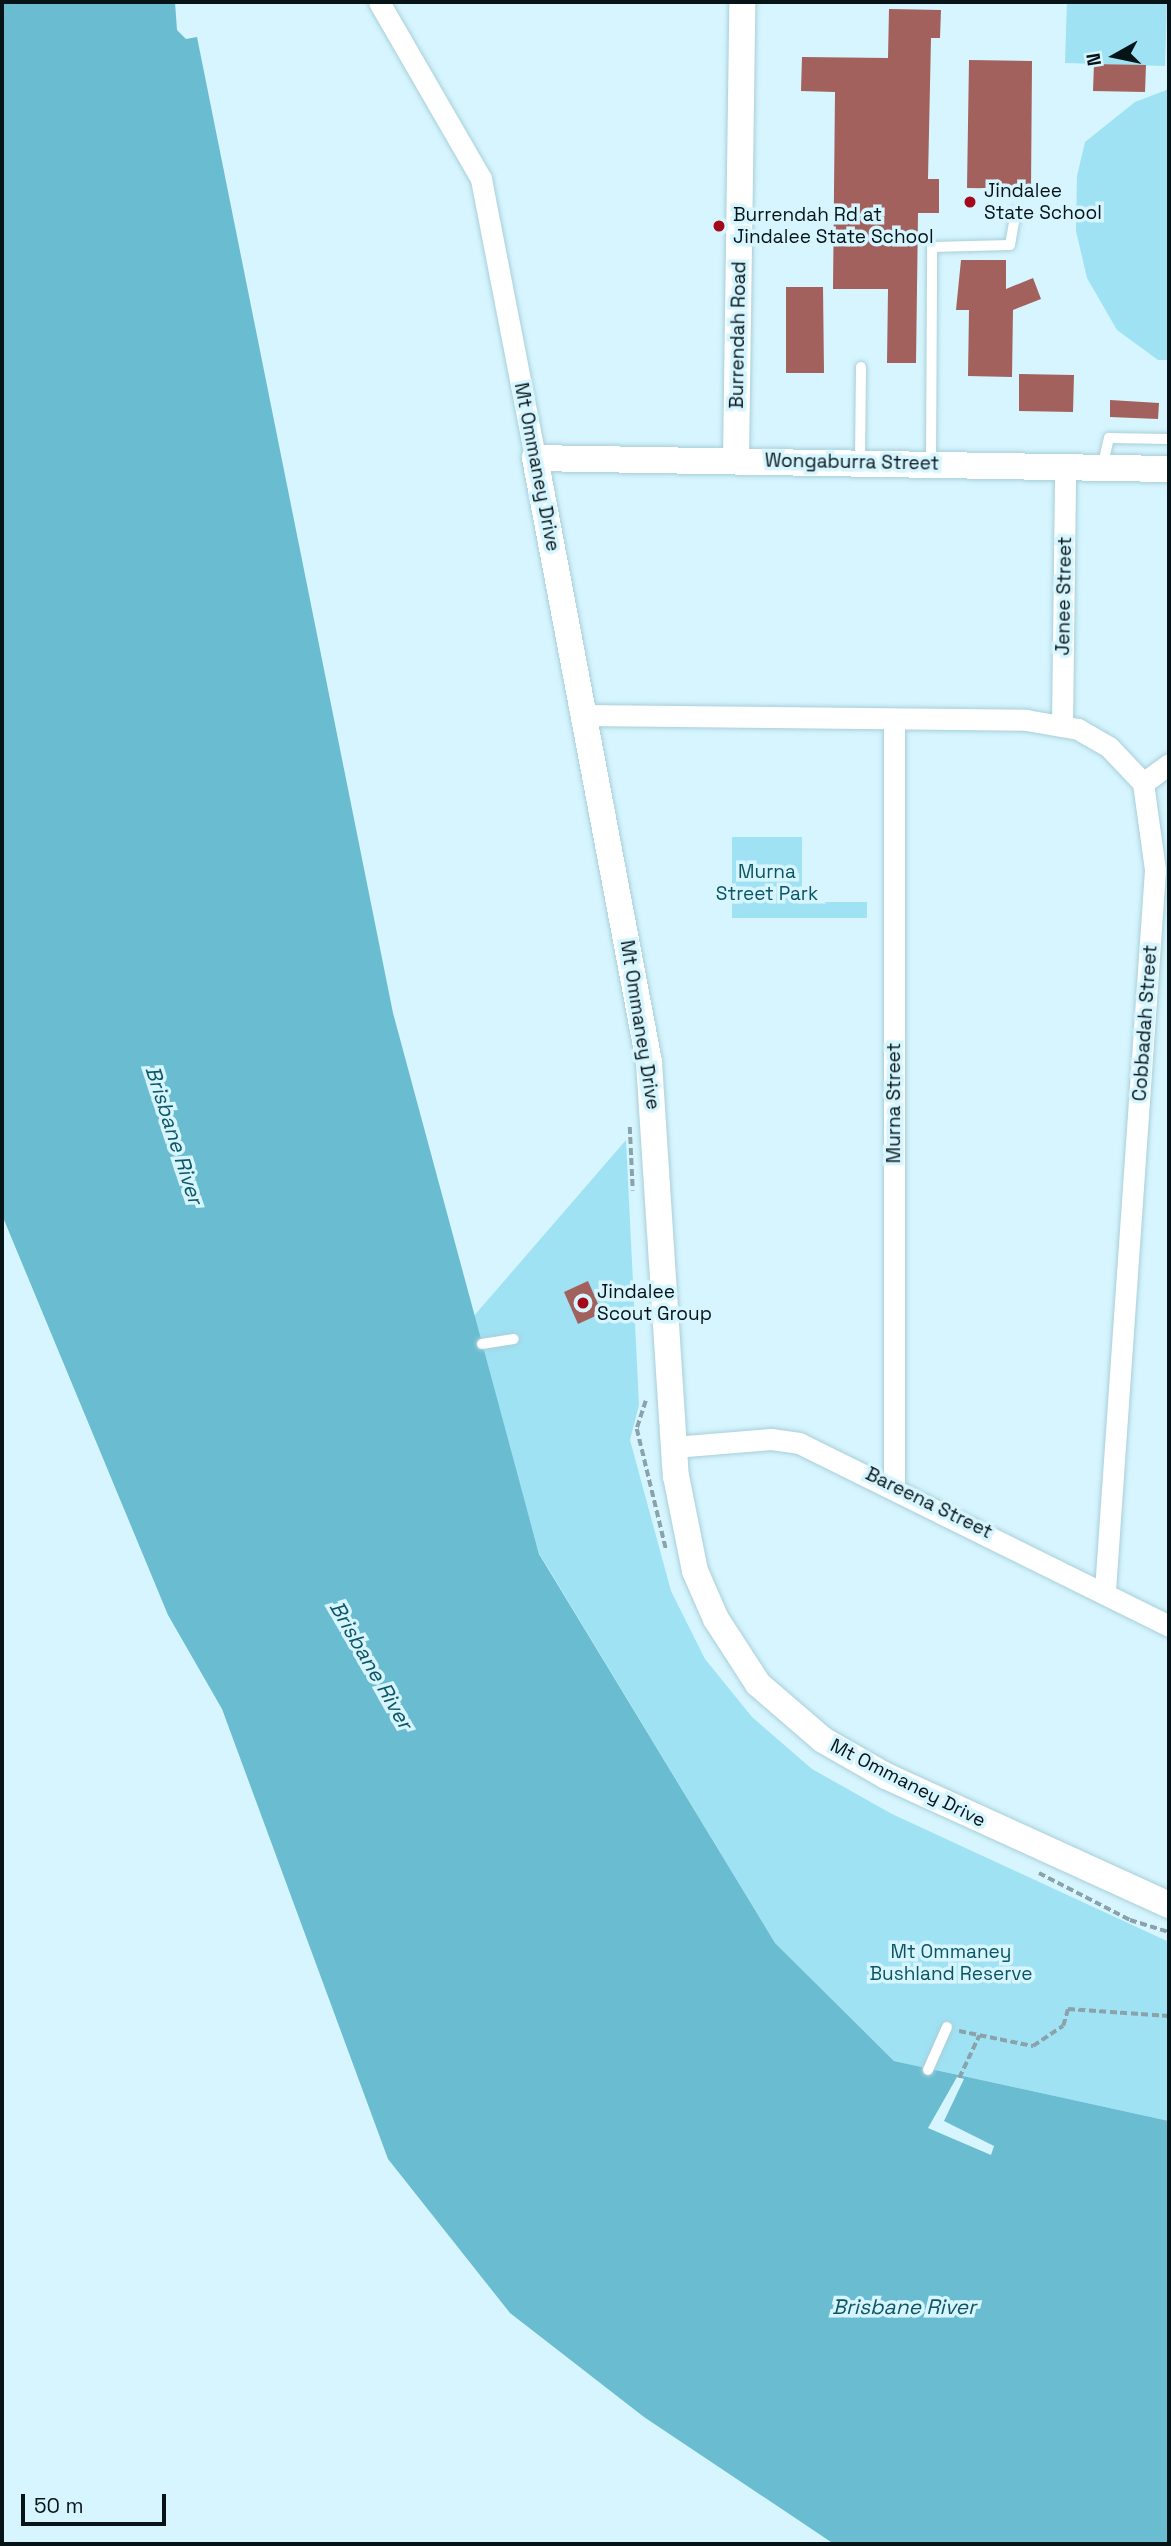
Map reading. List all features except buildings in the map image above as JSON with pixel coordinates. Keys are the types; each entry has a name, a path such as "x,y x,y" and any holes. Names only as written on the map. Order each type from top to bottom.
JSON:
{"street":[{"name":"Mt Ommaney Drive","path":"379,2 481,179 649,1062 674,1447 695,1571 716,1619 758,1684 823,1740 886,1776 1169,1905"},
{"name":"Burrendah Road","path":"736,459 742,2"},
{"name":"Wongaburra Street","path":"535,458 736,459 1169,469"},
{"name":"Jenee Street","path":"1062,726 1065,467"},
{"path":"584,715 894,720 1062,726 1109,747 1143,783 1169,764"},
{"name":"Murna Street","path":"894,720 894,1487"},
{"name":"Cobbadah Street","path":"1105,1591 1156,870 1143,783"},
{"name":"Bareena Street","path":"674,1447 771,1438 799,1443 1105,1591 1169,1626"}],"lane":[{"path":"931,464 932,247 1010,246 1016,212"},
{"path":"860,462 861,367"},
{"path":"1102,468 1109,438 1169,439"},
{"path":"482,1344 514,1339"},
{"path":"928,2070 947,2027"}],"path":[{"path":"1032,1870 1169,1933"},
{"path":"959,2078 979,2036 1033,2046 1063,2026 1068,2010 1169,2016"}],"green space":[{"path":"1067,2 1167,2 1165,66 1065,63"},
{"path":"1169,89 1169,360 1158,360 1117,330 1087,278 1076,231 1077,176 1085,142 1135,102"},
{"name":"Murna Street Park","path":"732,837 802,837 802,902 867,902 867,918 732,918"},
{"name":"Mt Ommaney Bushland Reserve","path":"626,1140 639,1405 630,1440 671,1591 705,1659 752,1717 812,1769 892,1814 1169,1942 1169,2121 894,2061 775,1943 539,1553 473,1317"}],"water":[{"name":"Brisbane River","path":"2,2 175,2 177,30 186,39 197,37 393,1013 539,1554 775,1943 894,2061 1169,2121 1169,2544 834,2544 644,2417 510,2313 388,2159 222,1709 168,1615 2,1215"}],"pier":[{"path":"957,2077 964,2079 944,2121 994,2146 991,2155 928,2128"}],"place":[{"name":"Jindalee State School","path":"970,202"},
{"name":"Burrendah Rd at Jindalee State School","path":"719,226"},
{"name":"Jindalee Scout Group","path":"583,1303"}]}
